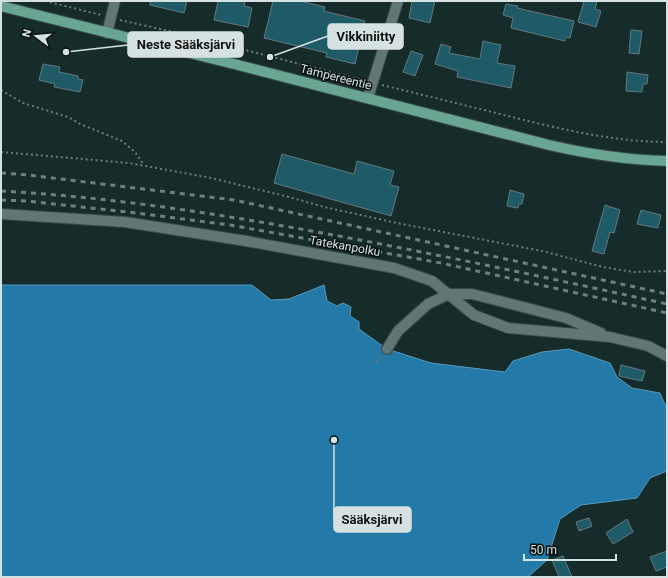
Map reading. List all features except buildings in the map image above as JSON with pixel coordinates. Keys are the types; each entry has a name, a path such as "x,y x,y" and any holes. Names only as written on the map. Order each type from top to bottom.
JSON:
{"main road":[{"name":"Tampereentie","path":"1,6 368,98 509,136 570,150 629,159 667,161"}],"street":[{"path":"107,33 115,1"},
{"path":"368,98 398,1"},
{"name":"Tatekanpolku","path":"1,214 125,222 246,241 394,268 432,281 474,315 508,328 610,337 648,346 667,356"},
{"path":"387,349 398,331 428,304 449,294 472,294 566,318 610,337"}],"path":[{"path":"46,1 111,18 191,36 372,83 556,127 637,141 667,142"},
{"path":"1,90 23,103 68,117 80,124 122,141 135,152 145,166"},
{"path":"1,152 129,163 211,178 324,207 397,223 542,251 603,267 633,272 667,271"}],"water":[{"path":"1,285 252,285 271,300 289,299 324,285 327,301 337,306 343,303 351,307 350,316 359,322 359,329 387,349 431,363 505,372 513,361 542,352 569,349 610,363 617,377 632,388 660,393 667,409 667,471 650,478 637,498 581,505 560,519 547,560 528,577 1,577"}],"railway":[{"path":"1,173 234,200 667,294"},
{"path":"1,191 83,197 165,207 246,220 413,250 667,304"},
{"path":"1,200 26,201 128,212 230,225 441,263 667,313"}],"place":[{"name":"Neste Sääksjärvi","path":"66,52"},
{"name":"Vikkiniitty","path":"270,57"},
{"name":"Sääksjärvi","path":"334,440"}]}
